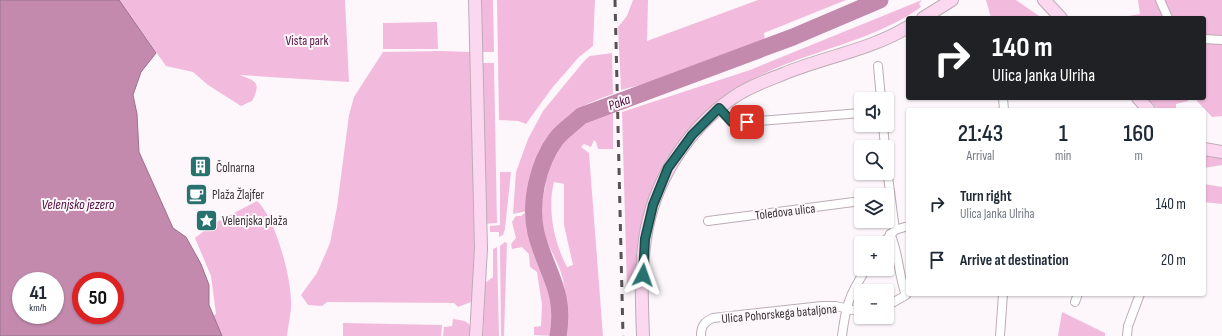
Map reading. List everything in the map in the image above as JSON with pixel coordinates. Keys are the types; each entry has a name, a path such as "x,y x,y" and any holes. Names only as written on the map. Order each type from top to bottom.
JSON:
{"main road":[{"path":"475,0 481,248 476,336"},
{"path":"925,16 952,0"},
{"path":"1044,0 1059,16"},
{"path":"643,336 642,288 645,239 653,205 668,168 692,135 719,108 736,96 784,73 874,42 906,28"},
{"path":"1140,100 1147,108"},
{"path":"1206,149 1222,152"}],"street":[{"path":"1160,0 1167,16"},
{"path":"1206,39 1222,40"},
{"path":"878,66 880,92"},
{"path":"719,108 732,122 854,113"},
{"name":"Toledova ulica","path":"708,221 854,201"},
{"path":"889,236 893,232 906,227"},
{"path":"892,228 898,270 906,291"},
{"path":"842,336 845,308 850,294 862,276"},
{"path":"894,302 906,295"},
{"path":"1000,336 1003,296"},
{"path":"1075,302 1077,296"},
{"path":"1127,336 1128,326 1139,296"},
{"name":"Ulica Pohorskega bataljona","path":"701,336 703,325 706,321 713,318 822,306 854,310"}],"green space":[{"name":"Vista park","path":"119,0 345,0 349,82 240,75 250,79 257,86 252,101 241,106 208,85 193,72 166,66"},
{"path":"480,0 493,0 494,52 480,52"},
{"path":"497,0 595,0 593,46 579,57 552,88 526,124 518,121 499,120"},
{"path":"633,0 648,0 647,41 758,0 846,0 764,33 765,42 648,83 621,90 618,27 627,16"},
{"path":"922,0 919,4 921,7 876,32 794,61 756,77 724,97 697,120 675,147 657,177 645,210 637,247 634,288 627,288 622,112 750,70"},
{"path":"986,0 1016,0 1039,16 990,16"},
{"path":"1138,0 1157,0 1164,16 1128,16 1140,14"},
{"path":"1162,0 1222,0 1222,38 1206,37 1206,16 1170,16"},
{"path":"437,22 438,49 383,49 383,23"},
{"path":"1206,41 1222,43 1222,116 1212,117 1206,111 1206,108 1204,108 1197,101 1206,100"},
{"path":"383,52 471,52 475,293 471,302 458,307 454,303 327,302 322,306 308,305 301,295 317,273 330,243 337,207 349,115 354,97"},
{"path":"612,53 613,94 596,100 579,109 557,129 548,140 535,167 529,195 530,210 513,214 516,172 528,139 543,111 585,60 590,56"},
{"path":"481,63 494,63 497,223 483,224"},
{"path":"1149,100 1188,100 1176,104 1176,108 1157,108"},
{"path":"613,108 613,149 598,149 594,140 591,147 584,144 581,147 589,153 603,336 565,336 567,310 564,283 559,267 545,237 540,218 546,170 555,149 563,139 581,124 602,112","holes":["554,182 564,184 564,225 573,265 567,267 555,236 551,203"]},
{"path":"1206,154 1222,156 1222,165 1206,168"},
{"path":"500,172 511,172 505,229 503,235 499,237 499,232 490,232 490,226 500,225"},
{"path":"1206,184 1222,187 1222,204 1206,202"},
{"path":"257,201 271,221 286,268 291,297 287,336 222,336 213,316 216,314 211,276 195,238 213,224"},
{"path":"527,211 531,241 551,287 556,305 557,315 554,336 534,335 534,327 541,326 542,305 537,272 530,267 529,254 522,247 512,249 511,244 516,238 512,222 516,216 521,216"},
{"path":"505,242 507,243 504,336 501,336 500,246"},
{"path":"497,247 499,336 483,336 485,283 493,277 493,249"},
{"path":"1062,312 1105,333 1105,336 1058,336"},
{"path":"453,319 462,320 468,323 470,327 470,336 443,336 444,327 452,326"},
{"path":"343,323 442,325 441,336 343,336"}],"water":[{"name":"Velenjsko jezero","path":"0,0 119,0 156,53 141,72 133,95 137,114 139,152 173,228 186,237 201,264 209,285 209,305 222,336 0,336"}],"waterway":[{"name":"Paka","path":"558,336 560,320 557,294 554,282 540,247 534,221 535,196 540,171 544,160 558,136 581,116 793,37 880,0"}],"railway":[{"path":"615,0 623,336"}],"place":[{"name":"Čolnarna","path":"200,167"},
{"name":"Plaža Žlajfer","path":"196,194"},
{"name":"Velenjska plaža","path":"207,220"}],"route":[{"path":"643,275 645,239 653,205 668,168 692,135 719,108 732,122 747,122"}]}
